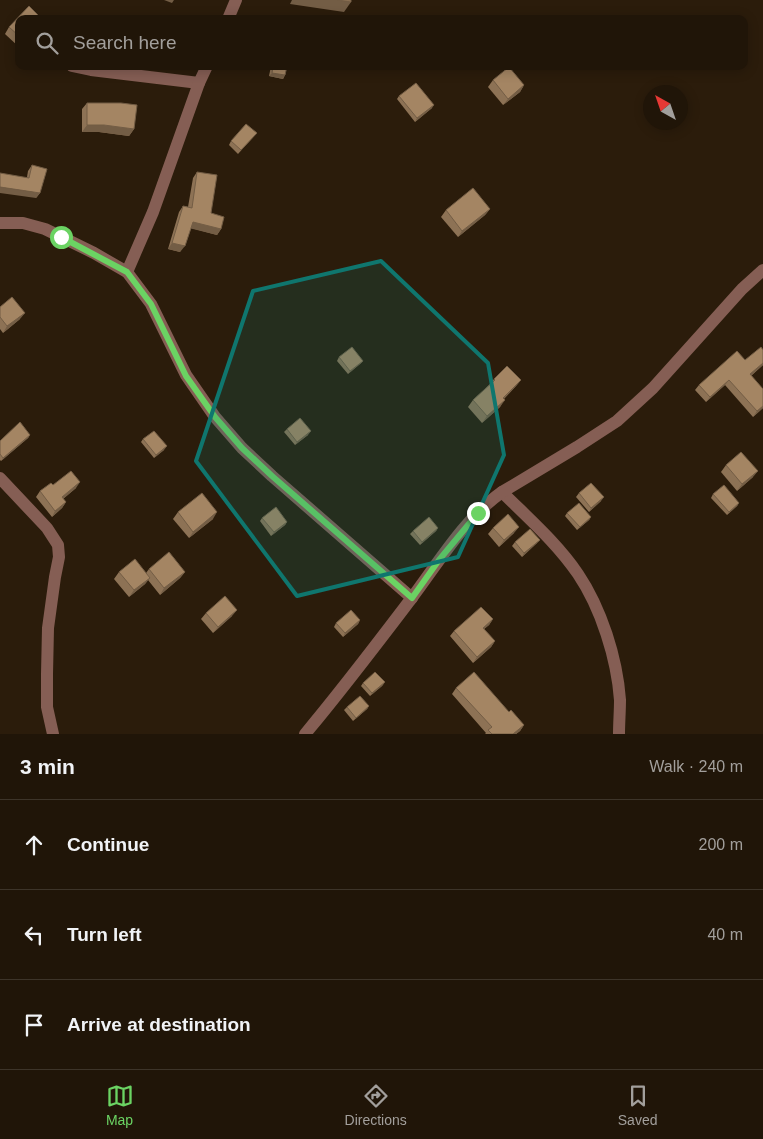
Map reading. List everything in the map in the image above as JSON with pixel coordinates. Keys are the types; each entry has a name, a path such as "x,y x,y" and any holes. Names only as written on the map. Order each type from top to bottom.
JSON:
{"street":[{"path":"230,15 236,0"},
{"path":"91,70 199,83"},
{"path":"127,272 153,212 205,70"},
{"path":"0,223 22,223 45,229 94,253 127,272 151,304 186,376 215,417 242,448 412,598"},
{"path":"305,734 340,692 439,560 478,513 502,492 578,447 617,421 653,388 742,289 763,270"},
{"path":"0,478 47,528 58,545 59,557 54,577 48,628 47,707 53,734"},
{"path":"502,492 545,535 577,573 595,603 613,657 620,700 619,734"}],"highlighted area":[{"path":"381,261 488,363 504,455 458,557 297,596 196,461 253,291"}],"building":[{"path":"29,6 38,15 20,15"},
{"path":"15,21 15,32 9,27"},
{"path":"272,70 286,70 285,75 272,73"},
{"path":"505,70 512,70 524,85 508,99 493,80"},
{"path":"416,83 434,105 417,118 399,96"},
{"path":"87,103 137,105 134,129 87,125"},
{"path":"246,124 257,133 241,150 231,141"},
{"path":"32,165 47,169 40,193 0,187 0,173 29,178"},
{"path":"197,172 217,175 211,213 224,217 221,229 193,222 185,246 172,243 183,206 192,208"},
{"path":"473,188 490,209 462,231 446,210"},
{"path":"12,297 25,313 7,326 0,317 0,307"},
{"path":"352,347 363,361 350,371 339,357"},
{"path":"761,347 763,350 763,363 750,374 763,389 763,406 757,411 729,380 710,397 699,385 737,351 745,360"},
{"path":"507,366 521,380 503,398 505,400 487,416 473,400"},
{"path":"300,418 311,431 297,442 287,429"},
{"path":"20,422 30,435 3,458 0,454 0,441"},
{"path":"154,431 167,446 156,455 143,439"},
{"path":"741,452 758,471 742,484 726,465"},
{"path":"71,471 80,482 62,497 66,502 55,511 40,491 51,483 53,485"},
{"path":"591,483 604,497 591,508 579,493"},
{"path":"724,485 739,503 729,512 713,494"},
{"path":"202,493 217,512 193,532 178,512"},
{"path":"579,503 591,517 580,527 567,513"},
{"path":"276,507 287,522 274,532 262,518"},
{"path":"508,514 519,527 504,540 493,528"},
{"path":"429,517 438,528 422,542 413,531"},
{"path":"530,529 540,540 524,553 515,542"},
{"path":"169,552 185,572 164,588 149,569"},
{"path":"135,559 150,578 134,590 119,572"},
{"path":"225,596 237,610 218,627 206,613"},
{"path":"481,607 493,619 483,628 495,641 477,657 454,631"},
{"path":"351,610 360,620 345,633 336,623"},
{"path":"375,672 385,682 372,693 363,683"},
{"path":"474,672 509,712 511,710 524,725 513,734 492,734 488,730 492,727 456,688"},
{"path":"360,696 369,706 356,718 347,707"}],"route":[{"path":"61,237 127,272 141,288 151,304 186,376 215,417 242,448 412,598 439,560 478,513"}]}
